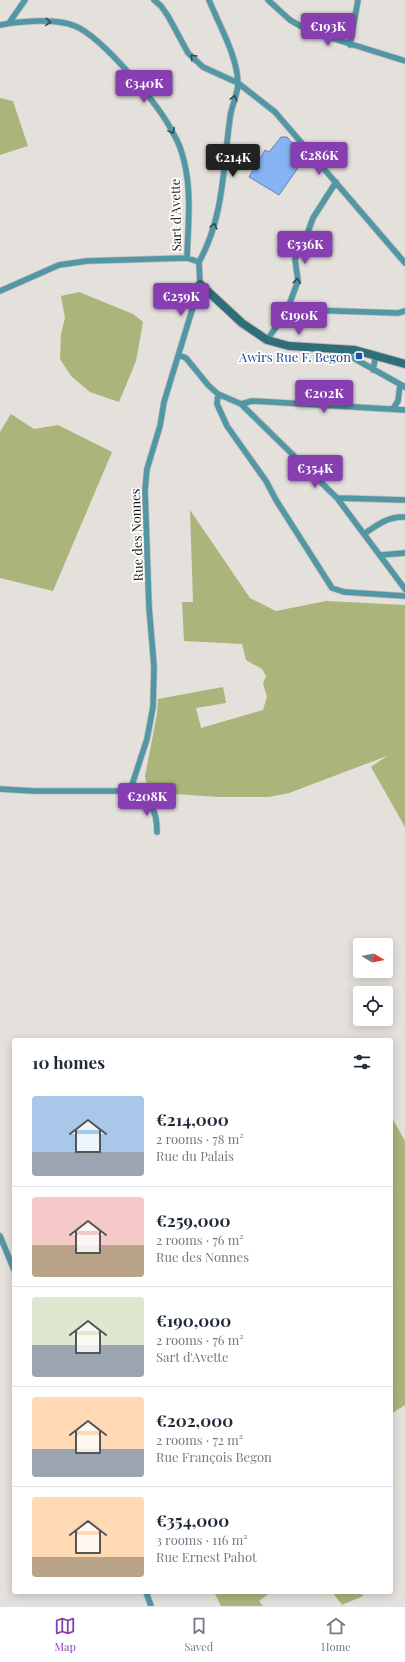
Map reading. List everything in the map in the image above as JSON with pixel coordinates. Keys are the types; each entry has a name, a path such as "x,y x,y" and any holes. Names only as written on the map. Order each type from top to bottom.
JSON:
{"street":[{"path":"9,23 25,0"},
{"path":"154,0 161,6 168,16 188,52 203,67 238,83 276,112 405,263"},
{"path":"199,262 208,245 216,221 224,178 230,117 238,83 233,59 209,0"},
{"path":"268,0 290,20 309,31 405,61"},
{"path":"350,45 358,0"},
{"name":"Sart d'Avette","path":"0,25 9,23 46,21 74,25 92,35 155,105 173,132 184,162 188,189 187,258 199,262 200,284"},
{"path":"267,340 286,313 298,281 295,259 304,243 313,218 336,182"},
{"path":"0,291 59,265 94,260 187,258"},
{"path":"200,284 242,323 267,340 289,346 337,348 376,355 405,364"},
{"name":"Rue des Nonnes","path":"130,791 147,740 153,707 154,666 149,607 145,490 147,468 160,426 164,402 200,284"},
{"path":"286,313 307,310 398,313 405,311"},
{"path":"337,348 403,386 393,409"},
{"path":"373,370 376,355"},
{"path":"179,356 186,358 208,385 218,394 241,404 337,498 405,589"},
{"path":"218,394 217,404 227,426 266,481 276,500 332,588 344,592 405,596"},
{"path":"241,404 252,401 405,410"},
{"path":"337,498 405,500"},
{"path":"364,534 395,516 405,517"},
{"path":"381,555 405,553"},
{"path":"0,789 34,791 130,791 144,798 153,808 155,812 157,832"},
{"path":"0,1236 12,1265"},
{"path":"147,1594 151,1606"}],"green space":[{"path":"0,98 13,101 28,146 0,155"},
{"path":"79,292 133,314 143,322 136,361 119,402 90,392 71,376 60,359 61,334 65,318 61,296"},
{"path":"11,414 34,429 58,425 112,452 53,591 0,578 0,432"},
{"path":"190,510 250,598 276,611 326,601 405,605 405,827 371,767 387,756 289,793 269,797 218,797 148,792 145,776 157,714 158,699 223,687 226,703 196,708 201,728 263,710 267,697 263,683 266,676 262,669 246,660 242,644 184,641 182,602 193,602"},
{"path":"393,1120 405,1141 405,1405 393,1413"},
{"path":"215,1594 268,1594 259,1601 263,1606 221,1606"},
{"path":"334,1594 362,1594 363,1596 342,1605"}],"water":[{"path":"281,137 287,137 305,158 279,195 249,177 265,150 269,152"}],"place":[{"name":"Awirs Rue F. Begon","path":"359,356"}]}
